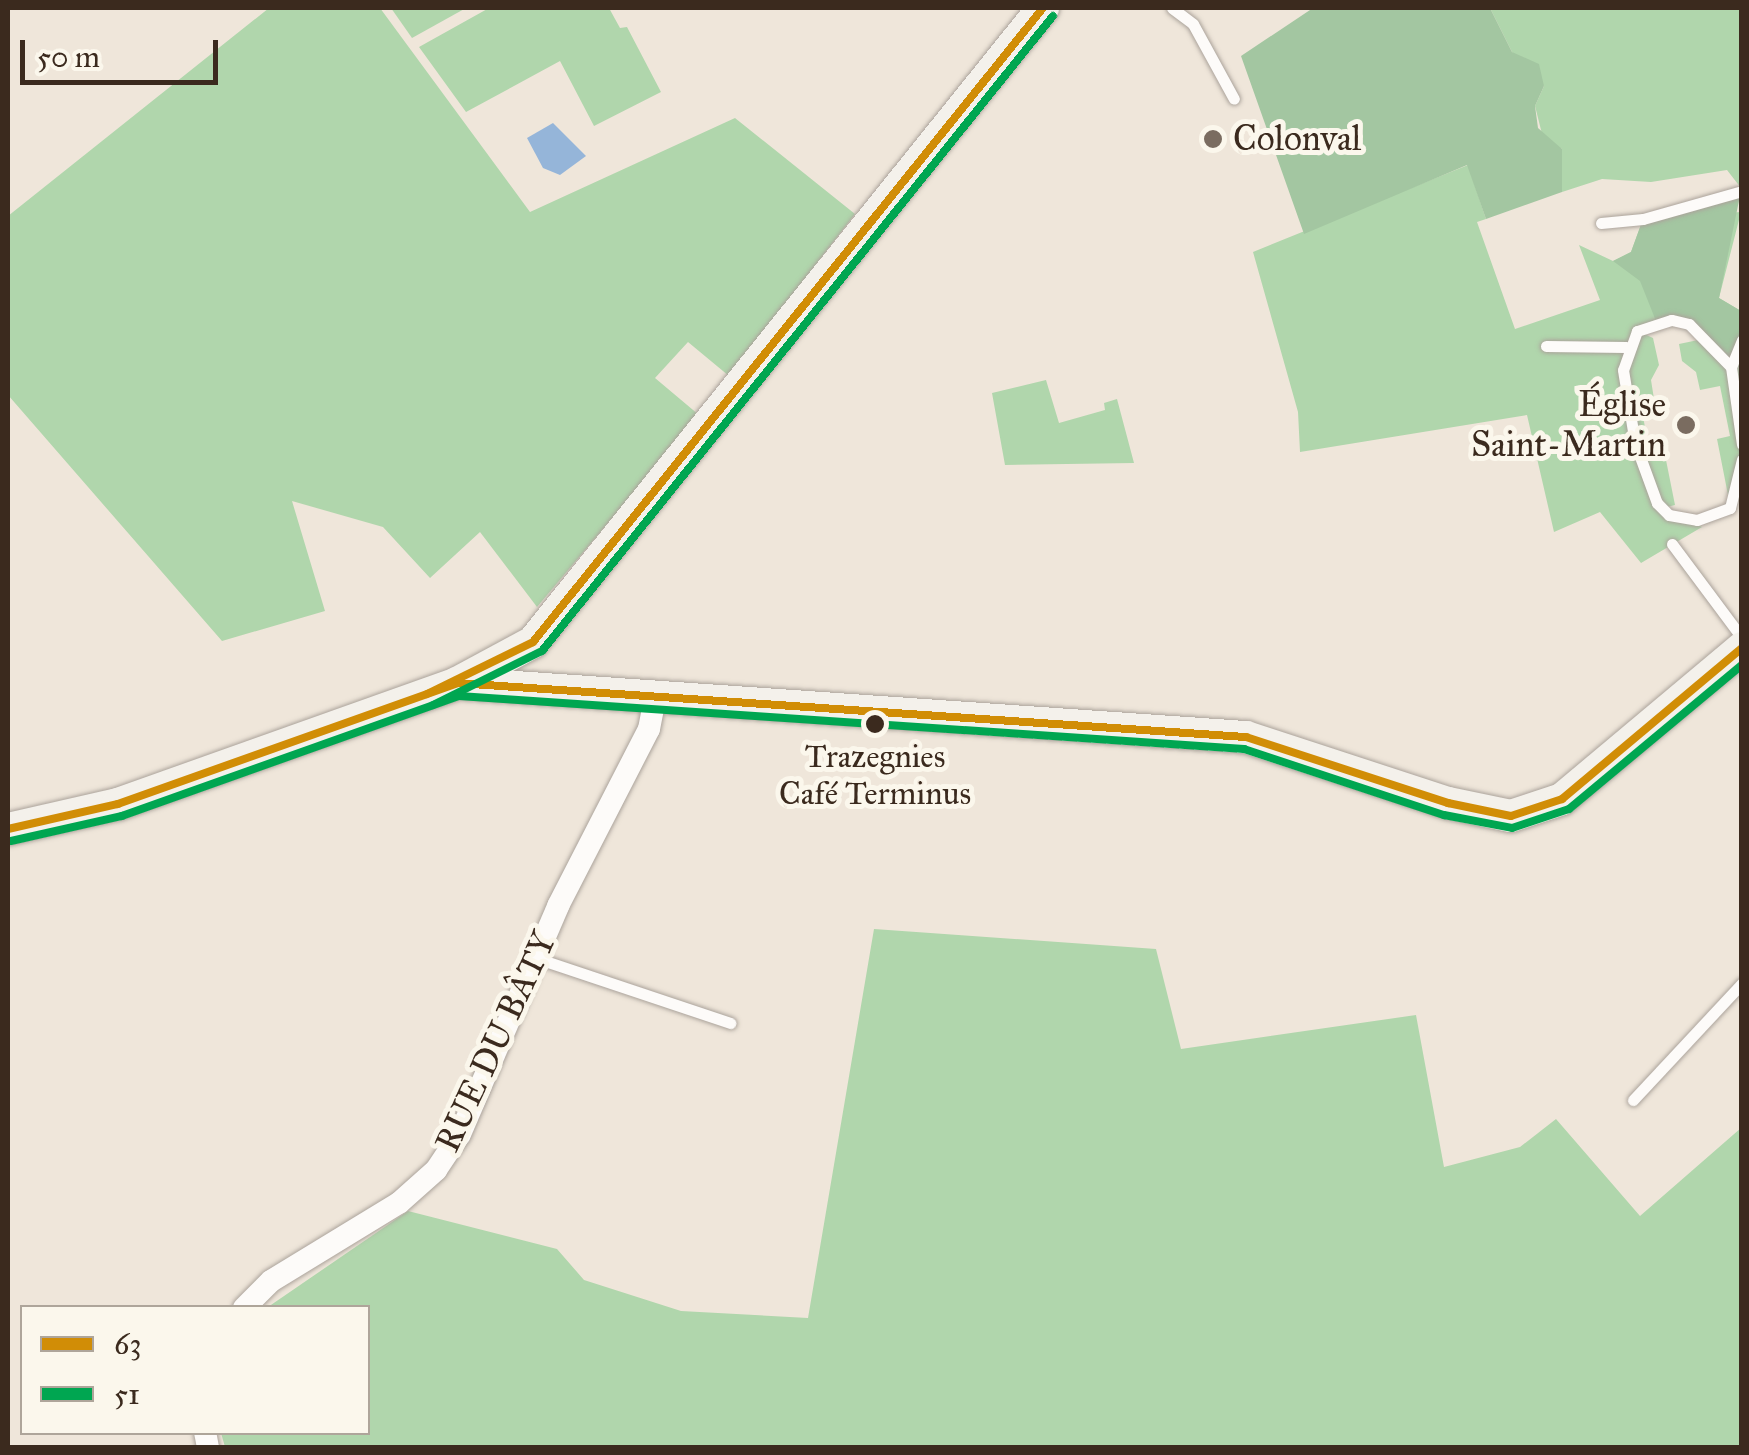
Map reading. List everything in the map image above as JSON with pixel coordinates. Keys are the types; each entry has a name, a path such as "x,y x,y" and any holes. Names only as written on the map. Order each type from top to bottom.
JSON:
{"street":[{"path":"8,829 118,804 457,683 533,642 1043,8"},
{"path":"457,683 1246,737 1448,803 1511,816 1562,798 1742,648"},
{"name":"RUE DU BÂTY","path":"247,1305 271,1281 399,1203 436,1170 460,1134 536,958 650,729 655,699"}],"lane":[{"path":"1172,8 1193,24 1234,99"},
{"path":"1601,223 1643,219 1742,191"},
{"path":"1731,367 1689,324 1672,320 1637,331 1626,347 1623,370 1635,443 1657,503 1668,515 1698,520 1730,508 1742,460"},
{"path":"1742,340 1731,367 1742,444"},
{"path":"1546,346 1626,347"},
{"path":"1672,544 1742,638"},
{"path":"536,958 730,1024"},
{"path":"1633,1100 1742,983"}],"green space":[{"path":"269,8 380,8 530,212 735,118 855,214 729,376 688,342 655,378 699,415 537,607 480,532 430,578 383,527 292,501 325,611 222,641 8,395 8,216"},
{"path":"391,8 466,8 412,38"},
{"path":"489,8 609,8 620,28 627,27 661,92 594,126 560,61 466,112 419,47"},
{"path":"1313,8 1490,8 1512,52 1539,64 1544,86 1535,106 1538,128 1562,149 1562,192 1486,219 1467,165 1304,234 1241,56"},
{"path":"1490,8 1741,8 1741,188 1727,170 1651,182 1602,179 1562,192 1562,149 1543,138 1535,106 1544,86 1512,52"},
{"path":"1468,165 1486,219 1477,222 1515,329 1600,300 1579,245 1613,261 1631,252 1643,219 1741,212 1719,298 1741,311 1741,486 1728,495 1717,439 1730,436 1720,386 1700,390 1696,372 1682,361 1679,344 1703,339 1671,320 1638,331 1653,338 1659,365 1651,380 1654,399 1640,402 1650,452 1664,450 1675,505 1663,508 1702,527 1641,563 1600,512 1554,532 1527,415 1300,452 1298,412 1253,252"},
{"path":"1741,191 1719,298 1741,311 1741,340 1731,367 1689,324 1656,321 1640,281 1613,261 1631,252 1643,219"},
{"path":"1046,380 1059,423 1105,410 1104,403 1117,399 1134,463 1005,465 992,393"},
{"path":"874,929 1156,949 1181,1049 1416,1015 1444,1167 1520,1147 1556,1119 1640,1216 1741,1128 1741,1447 225,1447 222,1435 370,1435 370,1305 271,1305 408,1211 557,1249 584,1280 681,1311 808,1318"}],"water":[{"path":"553,123 586,156 560,175 543,168 527,138"}],"transit line":[{"name":"63","path":"427,694 533,642 1043,8"},
{"name":"51","path":"433,705 542,651 1053,16"},
{"name":"63","path":"8,829 118,804 457,683 1246,737 1448,803 1511,816 1562,799 1742,648"},
{"name":"51","path":"11,841 122,816 459,696 1244,749 1444,815 1512,828 1569,809 1742,665"}],"place":[{"name":"Colonval","path":"1213,139"},
{"name":"Église Saint-Martin","path":"1686,425"},
{"name":"Trazegnies Café Terminus","path":"875,724"}]}
